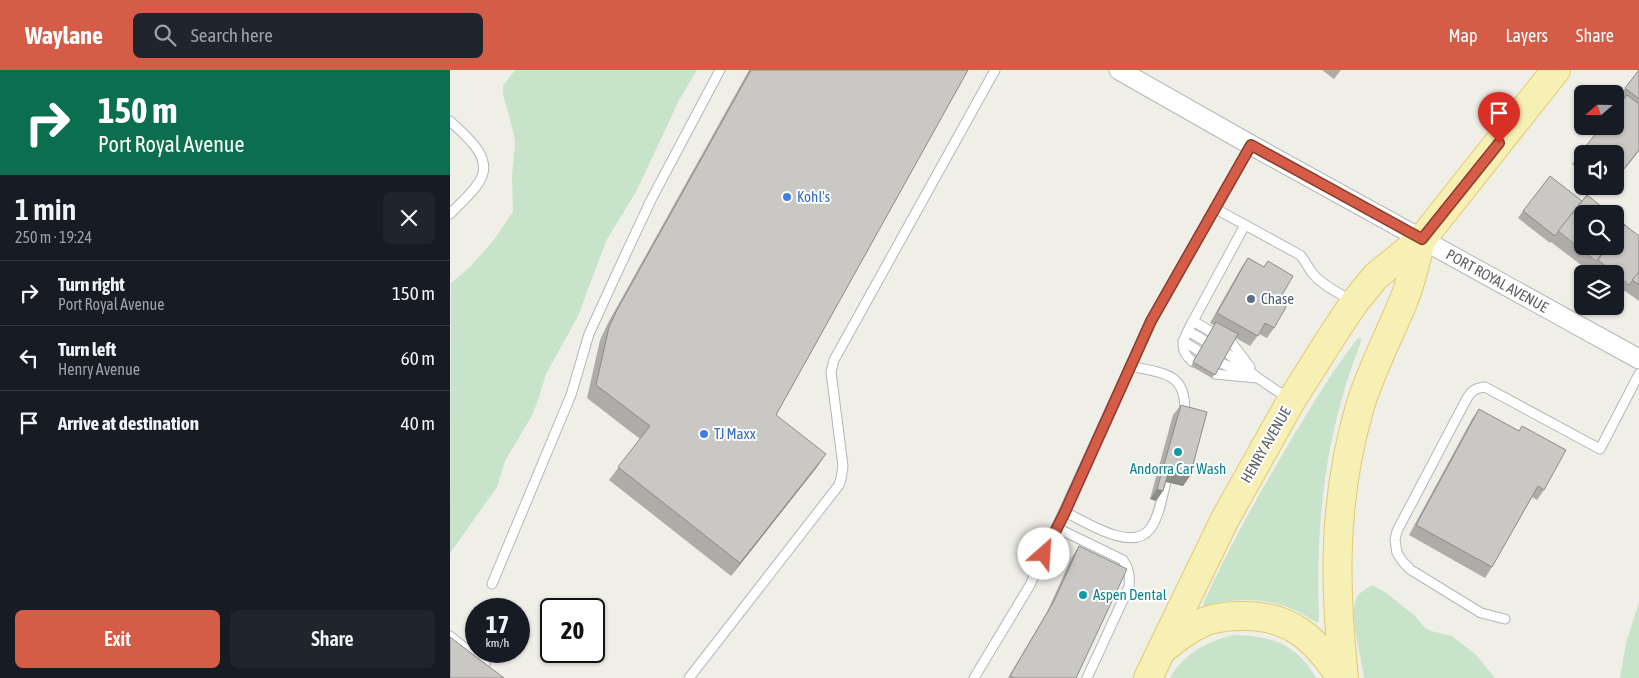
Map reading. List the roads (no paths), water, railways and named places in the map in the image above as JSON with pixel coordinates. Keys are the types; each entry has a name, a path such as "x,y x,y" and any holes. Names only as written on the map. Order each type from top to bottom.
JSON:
{"main road":[{"name":"HENRY AVENUE","path":"1148,678 1225,519 1291,401 1354,302 1376,276 1422,239 1556,70"},
{"name":"HENRY AVENUE","path":"1342,678 1337,589 1338,529 1349,452 1359,410 1371,375 1405,297 1422,239"},
{"path":"1160,651 1176,639 1208,621 1236,616 1269,618 1298,630 1312,641 1342,678"}],"street":[{"name":"PORT ROYAL AVENUE","path":"1120,70 1251,145 1639,359"}],"lane":[{"path":"492,584 571,395 589,334 651,200 720,70"},
{"path":"689,678 839,485 842,466 831,372 834,360 995,70"},
{"path":"450,121 479,150 483,173 479,182 450,214"},
{"path":"974,678 1030,585 1151,321 1251,145"},
{"path":"1216,209 1300,255 1306,261 1313,274 1321,281 1354,302"},
{"path":"1193,362 1183,352 1183,341 1245,225"},
{"path":"1193,321 1210,331"},
{"path":"1188,331 1205,341"},
{"path":"1183,341 1199,351"},
{"path":"1232,343 1258,378"},
{"path":"1227,353 1291,401"},
{"path":"1221,363 1258,378"},
{"path":"1130,366 1157,372 1179,383 1186,402 1184,418"},
{"path":"1215,374 1258,378"},
{"path":"1505,619 1481,613 1433,584 1412,570 1397,553 1395,540 1397,531 1470,392 1486,387 1600,449 1639,374"},
{"path":"1065,512 1111,534 1133,539 1143,536 1154,523 1166,482"},
{"path":"1057,528 1123,560 1130,576 1129,586 1087,678"},
{"path":"450,636 485,664"}],"place":[{"name":"Kohl's","path":"787,197"},
{"name":"Chase","path":"1251,299"},
{"name":"TJ Maxx","path":"704,434"},
{"name":"Andorra Car Wash","path":"1178,452"},
{"name":"Aspen Dental","path":"1083,595"}]}
